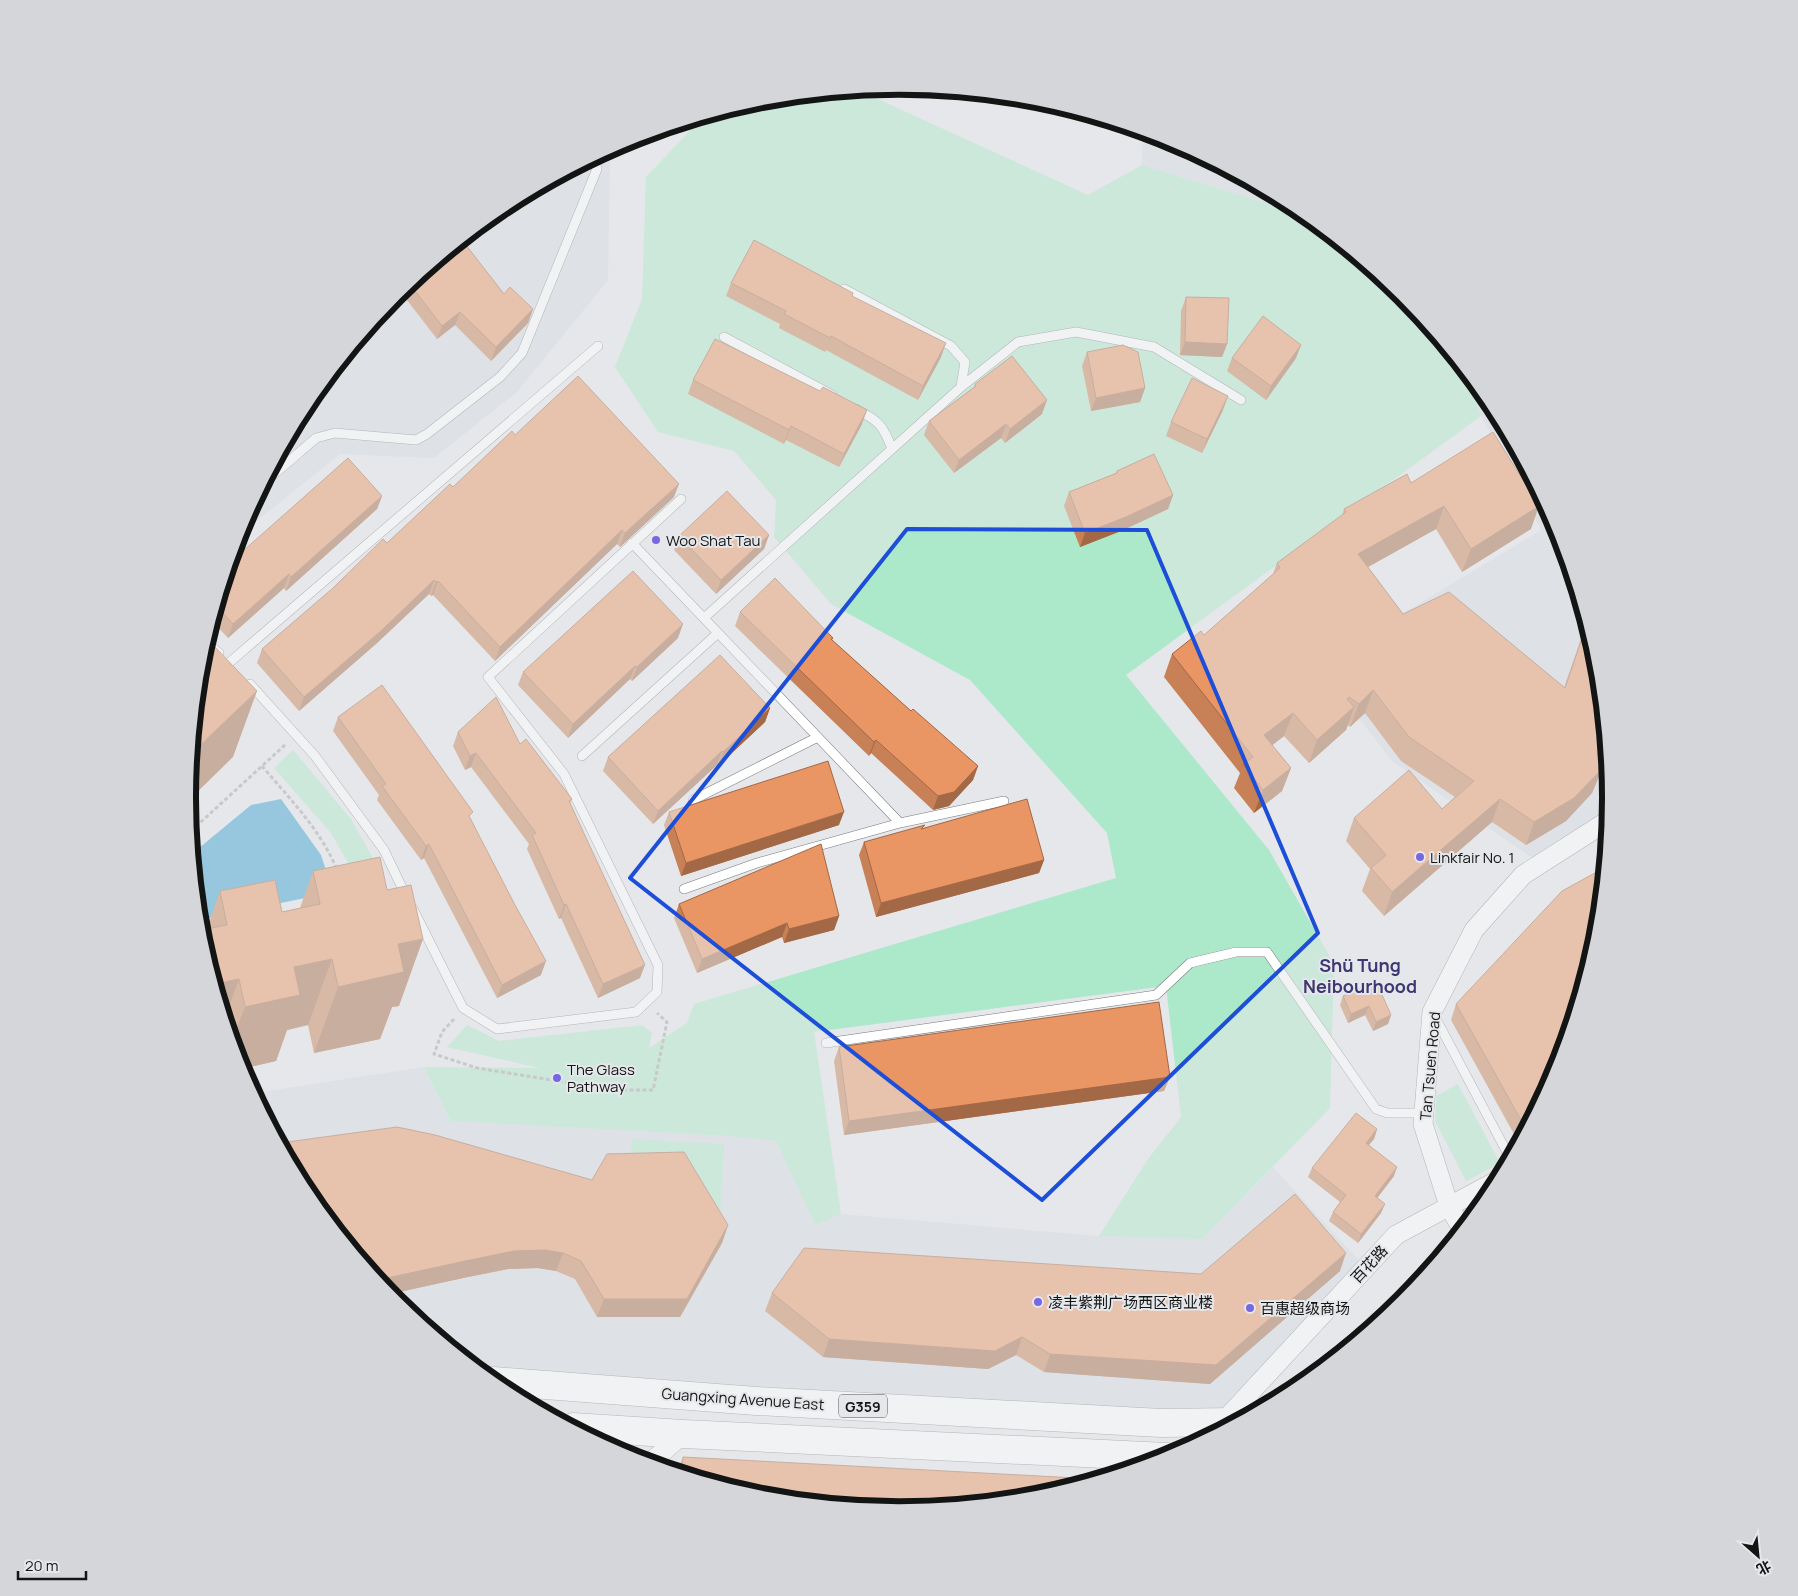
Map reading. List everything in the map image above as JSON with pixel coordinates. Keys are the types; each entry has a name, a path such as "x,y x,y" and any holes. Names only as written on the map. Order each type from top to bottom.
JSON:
{"highway":[{"name":"Guangxing Avenue East","path":"507,1382 756,1401 1161,1423 1223,1422"},
{"path":"586,1428 1145,1456"}],"street":[{"name":"Tan Tsuen Road","path":"1459,1223 1449,1206 1423,1124 1432,1012 1474,930 1523,875 1601,825"},
{"name":"百花路","path":"1233,1416 1396,1235 1485,1187"},
{"path":"656,1457 683,1434"}],"lane":[{"path":"276,473 316,438 336,433 416,440 428,434 500,377 522,353 597,168 596,164"},
{"path":"839,286 951,346 965,362 961,387"},
{"path":"704,618 961,387 1018,342 1076,332 1154,347 1241,400"},
{"path":"724,337 876,419 886,432 892,449"},
{"path":"230,662 598,346"},
{"path":"213,648 230,662 315,756 384,850 463,1008 498,1029 636,1012 658,992 658,965 564,774 488,677 681,499"},
{"path":"632,544 900,823"},
{"path":"582,756 718,633"},
{"path":"693,800 818,737"},
{"path":"684,889 757,863 900,823 1004,802"},
{"path":"826,1043 1156,995 1190,963 1236,952 1267,952 1376,1109 1386,1113 1424,1113"},
{"path":"1432,1012 1507,1152"}],"path":[{"path":"197,825 295,734"},
{"path":"262,766 307,818 334,861 340,878"},
{"path":"463,1008 442,1032 434,1054 477,1068 614,1090 653,1090 667,1022 645,1003"}],"highlighted area":[{"path":"907,529 1147,530 1318,933 1042,1200 630,878"}],"shaded area":[{"path":"1143,139 1210,167 1251,189 1290,213 1345,254 1273,205 1142,165"},
{"path":"609,158 608,280 517,392 434,458 340,454 252,525 268,487 314,407 370,334 402,301 435,269 508,213 547,189"},
{"path":"1471,389 1484,407 1530,487 1565,572 1578,616 1596,706 1602,798 1601,825 1541,864 1392,761 1318,665 1541,530 1481,416"},
{"path":"424,1067 451,1121 727,1136 776,1141 815,1225 841,1214 1099,1236 1202,1239 1273,1167 1366,1268 1223,1422 506,1382 435,1327 370,1262 314,1189 290,1150 261,1092"}],"green space":[{"path":"872,96 1088,195 1142,165 1273,205 1363,269 1428,334 1471,389 1481,416 1126,675 1269,850 1334,964 1330,1108 1202,1239 1099,1236 1148,1159 1181,1117 1166,986 814,1032 841,1214 815,1225 776,1141 727,1136 451,1121 424,1067 540,1068 447,1047 467,1025 499,1041 642,1025 652,1033 649,1048 687,1023 694,1004 1116,878 1107,833 970,680 831,604 774,537 776,500 734,451 658,432 615,367 642,299 646,177 695,126 762,109 807,101"},
{"path":"293,750 351,819 386,882 364,891 331,833 274,768"},
{"path":"1458,1084 1500,1163 1466,1181 1435,1121 1436,1096"},
{"path":"632,1139 724,1144 719,1243 626,1239"}],"water":[{"path":"281,799 321,855 331,885 315,896 207,918 202,890 198,849 251,805"}],"building":[{"path":"754,240 853,293 852,296 946,343 923,386 831,336 830,338 784,314 786,311 731,283"},
{"path":"465,244 504,294 510,287 533,309 496,347 460,312 442,326 414,289 435,269"},
{"path":"1186,297 1229,298 1227,344 1185,342"},
{"path":"1263,316 1301,345 1271,386 1232,358"},
{"path":"715,339 820,391 823,387 867,410 844,454 791,426 789,430 693,380"},
{"path":"1123,345 1138,352 1145,388 1096,398 1087,352"},
{"path":"1012,356 1047,400 1010,429 1006,424 959,460 929,421"},
{"path":"578,376 679,484 625,533 622,530 500,647 438,581 434,580 382,630 304,697 262,649 333,588 383,539 387,543 450,484 453,487 512,431 515,435"},
{"path":"1192,378 1228,396 1207,439 1171,422"},
{"path":"1493,432 1538,506 1471,549 1444,506 1358,554 1403,614 1449,592 1565,688 1583,637 1596,706 1601,770 1574,798 1534,822 1500,799 1392,892 1371,868 1386,855 1354,818 1409,770 1442,809 1474,781 1409,737 1373,690 1359,704 1349,697 1347,699 1354,707 1317,740 1293,713 1264,735 1291,768 1263,790 1243,764 1253,757 1172,654 1201,631 1204,635 1280,568 1277,563 1346,512 1344,509 1407,474 1411,483"},
{"path":"1154,454 1173,495 1126,517 1085,533 1069,492 1117,473 1117,471"},
{"path":"348,458 382,496 291,577 289,574 233,624 221,612 233,572 242,550 243,551"},
{"path":"727,491 769,535 721,580 679,536"},
{"path":"633,571 683,624 573,724 523,672"},
{"path":"775,578 833,638 831,639 911,711 913,709 978,766 954,792 938,796 876,740 874,742 740,612"},
{"path":"213,645 257,691 198,747 202,706"},
{"path":"720,655 770,708 658,811 608,757"},
{"path":"382,685 473,812 469,816 546,961 502,985 429,844 426,846 382,786 386,784 338,717"},
{"path":"496,697 520,744 526,739 572,799 569,801 645,965 603,984 532,835 536,833 476,753 470,756 458,732"},
{"path":"828,761 844,812 686,863 669,812"},
{"path":"1027,799 1044,860 881,903 864,842 925,825 921,829"},
{"path":"821,844 839,916 789,929 787,923 702,959 679,904"},
{"path":"380,857 387,890 411,885 423,939 398,944 404,972 338,987 332,959 294,967 300,995 245,1007 239,979 221,983 210,935 209,928 227,925 220,891 275,880 282,912 320,904 313,871"},
{"path":"1598,872 1588,935 1578,980 1565,1024 1530,1109 1525,1118 1521,1120 1456,1004 1562,891"},
{"path":"1376,981 1391,1015 1376,1022 1369,1006 1351,1014 1343,996"},
{"path":"1159,1002 1170,1077 849,1121 839,1047"},
{"path":"1356,1113 1377,1129 1366,1143 1397,1167 1375,1196 1385,1204 1361,1234 1333,1212 1346,1195 1312,1168"},
{"path":"397,1127 435,1135 592,1180 607,1154 684,1152 728,1225 687,1299 604,1299 581,1261 563,1253 545,1250 514,1251 386,1278 341,1226 314,1189 286,1142"},
{"name":"凌丰紫荆广场西区商业楼","path":"1295,1194 1346,1253 1216,1365 1050,1354 1022,1337 995,1351 829,1339 772,1293 804,1248 1201,1274"},
{"path":"683,1457 1076,1478 991,1495 899,1501 807,1495 717,1477 682,1467"}],"place":[{"name":"Woo Shat Tau","path":"656,540"},
{"name":"Linkfair No. 1","path":"1420,857"},
{"name":"The Glass Pathway","path":"557,1078"},
{"name":"凌丰紫荆广场西区商业楼","path":"1038,1302"},
{"name":"百惠超级商场","path":"1250,1308"}],"district":[{"name":"Shü Tung Neibourhood","path":"1360,975"}]}
